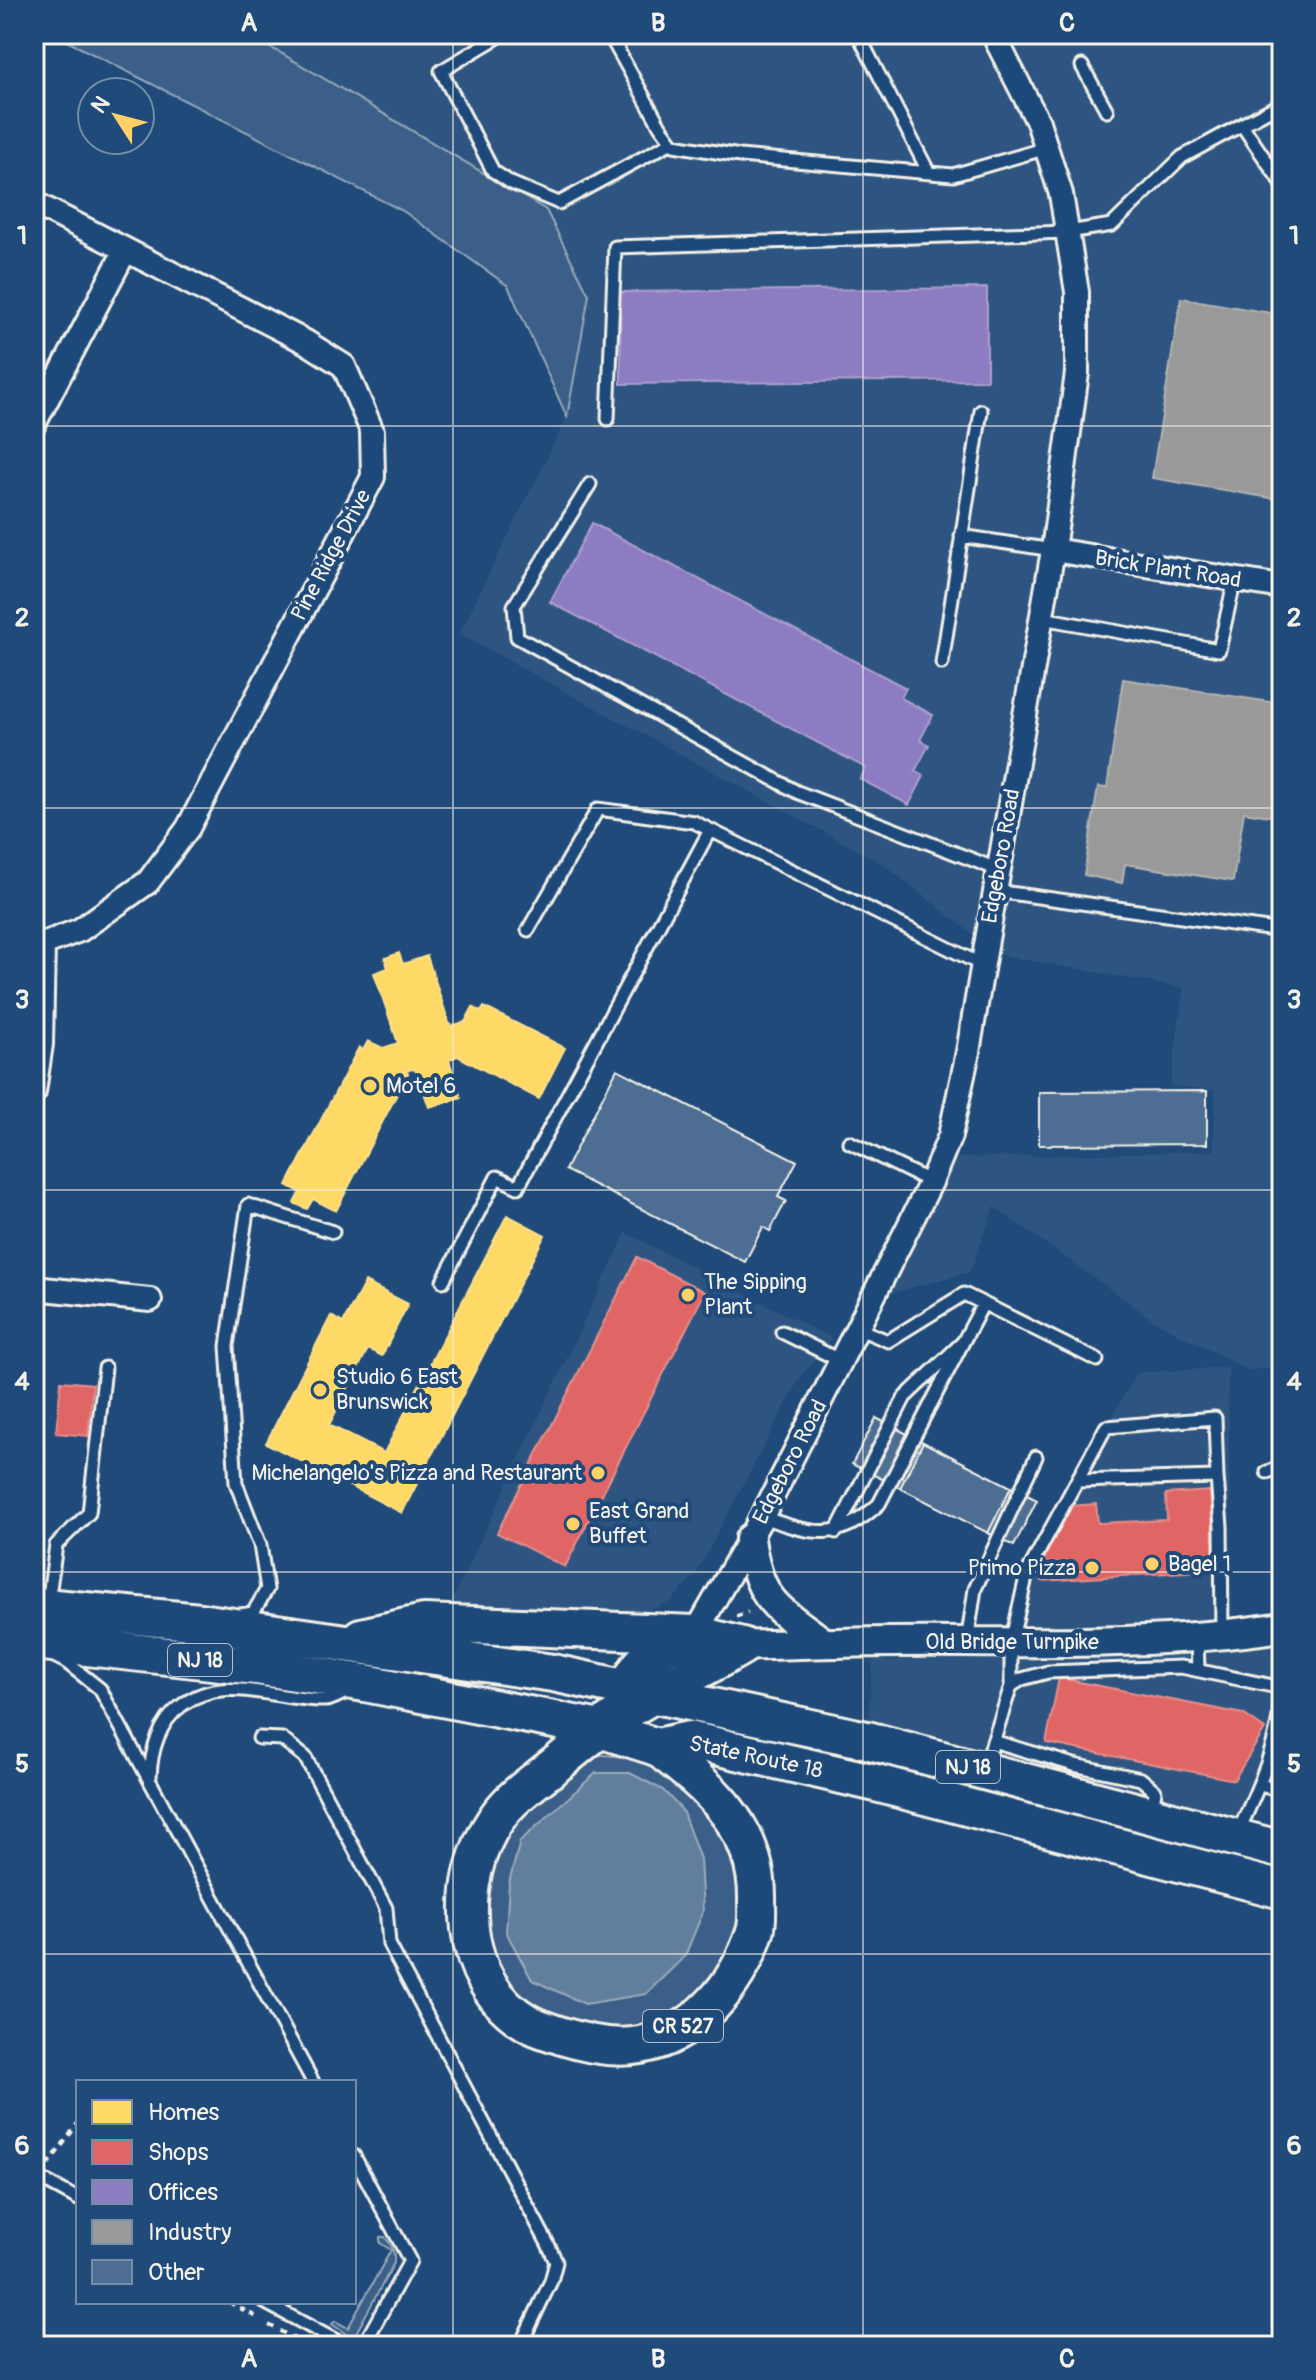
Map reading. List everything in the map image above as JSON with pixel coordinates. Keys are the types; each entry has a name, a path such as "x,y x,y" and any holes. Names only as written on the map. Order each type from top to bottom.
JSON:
{"highway":[{"name":"State Route 18","path":"41,1607 200,1622 553,1673 689,1740 876,1783 1282,1890"},
{"name":"CR 527","path":"344,1641 424,1623 695,1634 742,1646"},
{"path":"637,1714 687,1658 695,1634"},
{"name":"State Route 18","path":"34,1641 637,1714 716,1706 867,1740 988,1756 1151,1816 1282,1850"},
{"name":"CR 527","path":"637,1714 722,1802 737,1824 756,1874 757,1926 737,1976 706,2012 672,2033 641,2045 608,2047 528,2023 497,1995 479,1965 473,1942 468,1914 470,1879 483,1844 512,1800 637,1714 697,1673 742,1646"}],"street":[{"name":"Edgeboro Road","path":"695,1634 756,1528 859,1329 931,1182 950,1136 956,1112 1042,618 1077,373 1077,292 1068,232 1048,148 999,36"},
{"name":"Pine Ridge Drive","path":"34,203 306,342 344,366 372,431 373,477 188,828 148,882 80,930 39,944"},
{"path":"34,424 125,251"},
{"name":"Brick Plant Road","path":"1053,550 1282,587"},
{"path":"34,1092 41,1044 39,944"},
{"path":"34,1288 150,1300"},
{"path":"756,1528 753,1560 767,1597 824,1643"},
{"name":"Old Bridge Turnpike","path":"742,1646 1011,1643 1209,1636 1282,1627"}],"lane":[{"path":"503,34 441,71 493,171 511,183 559,203 673,143 740,156 953,175 1048,148"},
{"path":"609,34 660,126 673,143"},
{"path":"858,34 929,173"},
{"path":"1082,66 1107,111"},
{"path":"608,419 615,247 1068,232 1112,225 1182,157 1282,103"},
{"path":"1242,125 1282,184"},
{"path":"942,663 981,411"},
{"path":"590,484 514,606 517,637 797,792 997,880 1282,931"},
{"path":"961,536 1053,550"},
{"path":"1042,618 1219,650 1235,579"},
{"path":"528,930 598,809 694,822 982,965"},
{"path":"443,1281 497,1177 518,1187 710,830"},
{"path":"849,1142 931,1182"},
{"path":"200,1622 253,1613 267,1589 260,1545 236,1483 227,1346 248,1205 333,1232"},
{"path":"859,1329 888,1341 964,1294 1097,1360"},
{"path":"756,1528 836,1532 861,1521 879,1504 983,1304"},
{"path":"782,1332 842,1362"},
{"path":"836,1532 905,1397 963,1342"},
{"path":"41,1607 56,1545 89,1513 105,1368"},
{"path":"988,1756 1011,1686 1011,1643 1027,1573 1106,1427 1215,1418 1221,1527 1209,1636 1198,1670"},
{"path":"966,1642 975,1589 1036,1457"},
{"path":"1267,1472 1282,1467"},
{"path":"1077,1481 1217,1477"},
{"path":"34,1647 66,1662 100,1689 312,2080"},
{"path":"1011,1686 1022,1679 1048,1672 1181,1667 1282,1688 1282,1713 1266,1773 1235,1838"},
{"path":"150,1778 151,1760 161,1729 175,1710 192,1697 216,1689 238,1689 328,1700 365,1683"},
{"path":"259,1738 282,1739 305,1757 386,1908 389,1944 556,2262 551,2281 520,2346"},
{"path":"1260,1785 1282,1791"},
{"path":"356,2160 410,2261 363,2346"},
{"path":"34,2175 76,2198"},
{"path":"268,2304 346,2346"}],"path":[{"path":"48,2165 76,2126"}],"shaded area":[{"path":"53,34 242,34 279,52 546,210 589,295 567,417 508,286 403,211 156,86 156,76 136,76"},
{"path":"242,34 1282,34 1282,1368 1248,1370 1159,1324 994,1207 970,1272 891,1293 952,1158 1214,1151 1215,1090 1170,1086 1184,988 999,955 883,864 459,634 567,417 589,295 279,52"},
{"path":"626,1233 832,1338 800,1378 695,1576 671,1601 646,1612 449,1607"},
{"path":"1228,1367 1232,1633 1282,1627 1281,1713 1235,1838 867,1740 874,1642 1011,1643 1027,1573 1136,1373"},
{"path":"34,1449 48,1451 37,1577 34,1577"},
{"path":"593,1754 634,1758 661,1767 693,1784 744,1859 740,1941 707,1992 659,2023 628,2030 601,2031 544,2014 501,1974 488,1949 486,1883 508,1829 528,1807"},
{"path":"596,1773 630,1773 663,1790 682,1810 700,1859 703,1912 685,1956 646,1994 585,2004 532,1980 506,1932 509,1883 520,1841"},
{"path":"380,2237 385,2237 391,2246 394,2263 356,2333 349,2336 332,2324 335,2321 348,2328 391,2250 380,2243"}],"building: Homes":[{"name":"Motel 6","path":"399,953 403,964 427,956 450,1026 465,1022 473,1007 481,1012 484,1007 565,1048 539,1099 459,1057 461,1054 449,1060 461,1098 429,1107 417,1072 413,1069 405,1071 408,1073 336,1211 313,1199 307,1209 294,1203 300,1192 287,1185 359,1047 363,1050 368,1041 383,1048 398,1043 374,973 388,968 385,958"},
{"name":"Studio 6 East Brunswick","path":"507,1215 545,1235 402,1513 266,1443 331,1316 343,1323 365,1282 408,1304 382,1356 368,1349 329,1425 384,1453"}],"building: Shops":[{"path":"637,1257 705,1292 565,1567 497,1533"},
{"path":"61,1381 93,1384 88,1436 56,1433"},
{"path":"1210,1491 1215,1570 1042,1581 1040,1568 1069,1506 1096,1504 1098,1523 1167,1520 1166,1494"},
{"path":"1059,1678 1243,1714 1265,1729 1234,1780 1046,1743"}],"building: Offices":[{"path":"987,288 987,380 621,384 620,292"},
{"path":"592,523 906,688 901,698 933,715 920,740 929,745 915,771 924,776 909,805 860,779 866,768 550,602"}],"building: Industry":[{"path":"1181,298 1282,315 1282,500 1152,478"},
{"path":"1123,679 1282,704 1282,818 1244,812 1233,881 1125,864 1122,883 1084,875 1098,787 1107,788"}],"building: Other":[{"path":"617,1069 797,1161 778,1197 786,1201 770,1231 763,1227 745,1262 565,1170"},
{"path":"1207,1091 1207,1144 1039,1145 1039,1092"},
{"path":"876,1418 923,1442 900,1488 852,1464"},
{"path":"923,1442 1011,1487 988,1533 900,1488"},
{"path":"1011,1487 1037,1500 1014,1546 988,1533"}],"place":[{"name":"Motel 6","path":"370,1086"},
{"name":"The Sipping Plant","path":"688,1295"},
{"name":"Studio 6 East Brunswick","path":"320,1390"},
{"name":"Michelangelo's Pizza and Restaurant","path":"598,1473"},
{"name":"East Grand Buffet","path":"573,1524"},
{"name":"Bagel 1","path":"1152,1564"},
{"name":"Primo Pizza","path":"1092,1568"}]}
